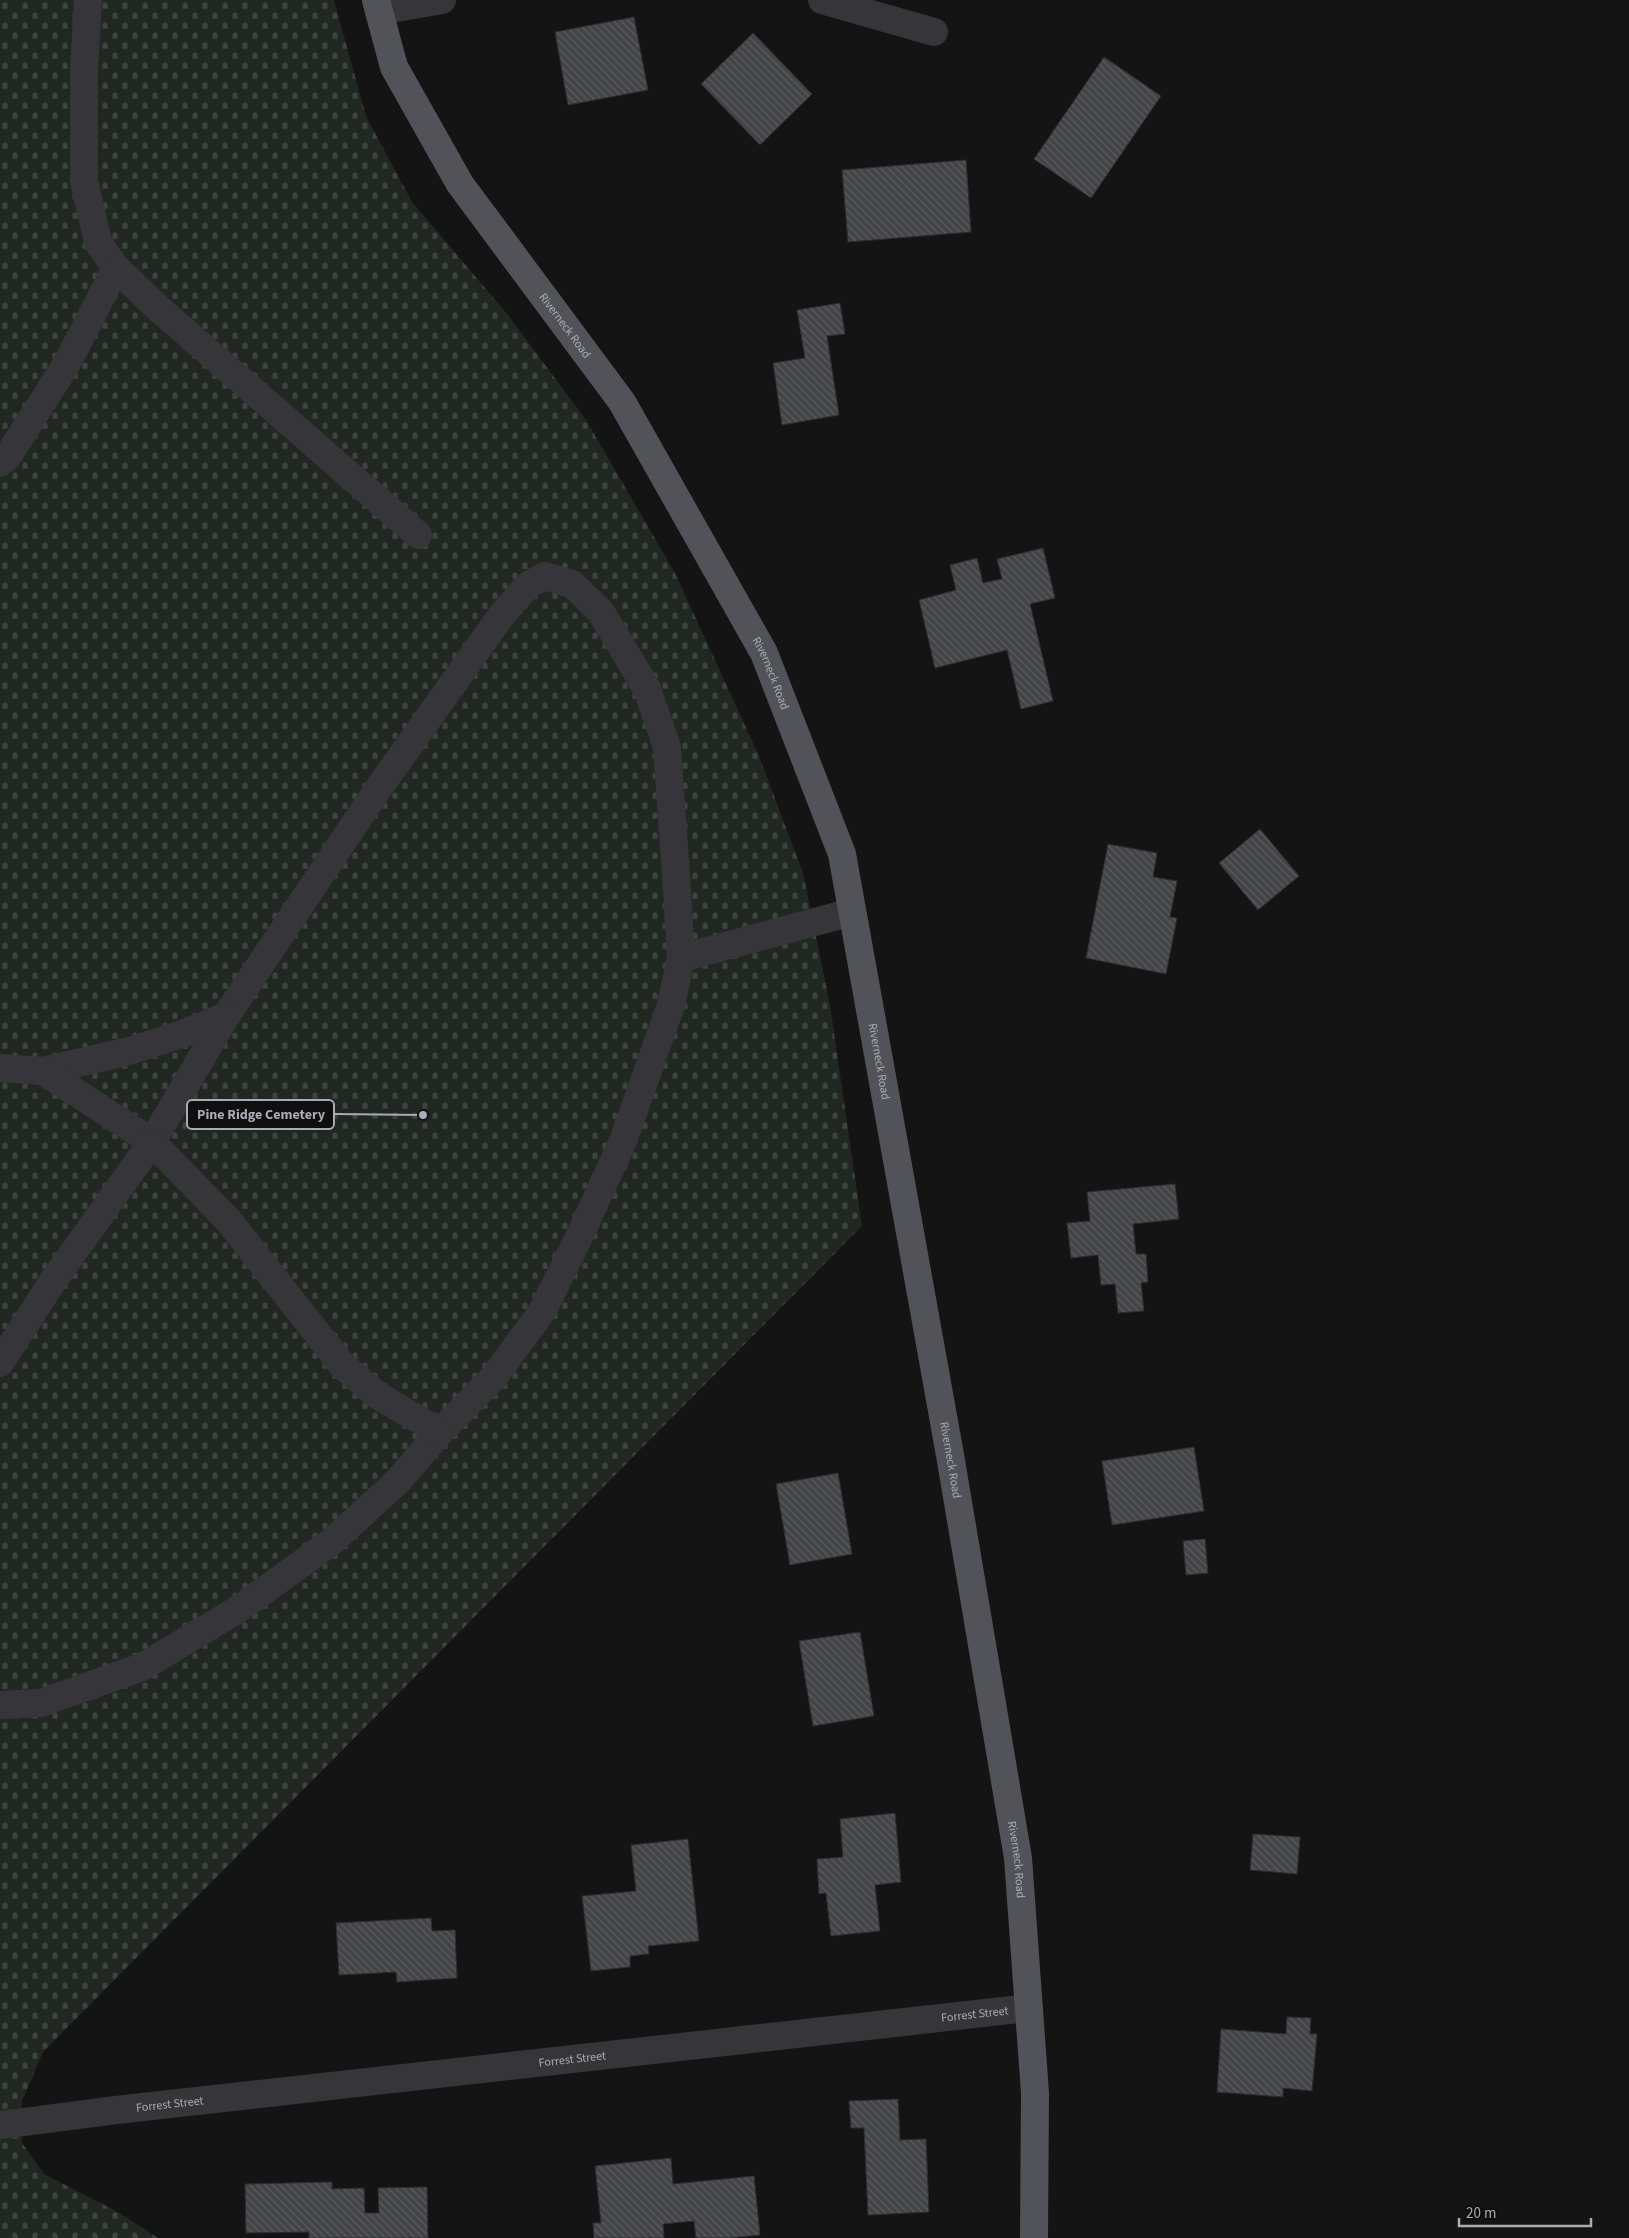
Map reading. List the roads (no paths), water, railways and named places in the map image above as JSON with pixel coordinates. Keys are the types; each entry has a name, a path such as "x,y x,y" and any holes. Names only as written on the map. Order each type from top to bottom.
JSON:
{"main road":[{"name":"Riverneck Road","path":"378,6 394,67 460,184 622,402 764,653 842,854 950,1454 1018,1858 1035,2093 1034,2238"}],"street":[{"path":"88,0 84,70 84,181 98,242 116,268 156,307 418,536"},
{"path":"378,6 442,0"},
{"path":"822,0 934,32"},
{"path":"0,463 8,456 66,365 116,268"},
{"path":"0,1364 53,1281 152,1142 226,1016 378,789 501,616 528,586 545,576 572,584 601,612 650,697 667,747 672,799 681,958 671,1005 623,1141 543,1310 494,1377 440,1432 397,1482 330,1543 237,1610 142,1667 41,1703 0,1705"},
{"path":"681,958 852,912"},
{"path":"0,1068 43,1071 129,1051 182,1034 226,1016"},
{"path":"43,1071 152,1142 228,1220 342,1365 377,1395 440,1432"},
{"name":"Forrest Street","path":"0,2125 116,2110 1029,2008"}],"place":[{"name":"Pine Ridge Cemetery","path":"423,1115"}]}
